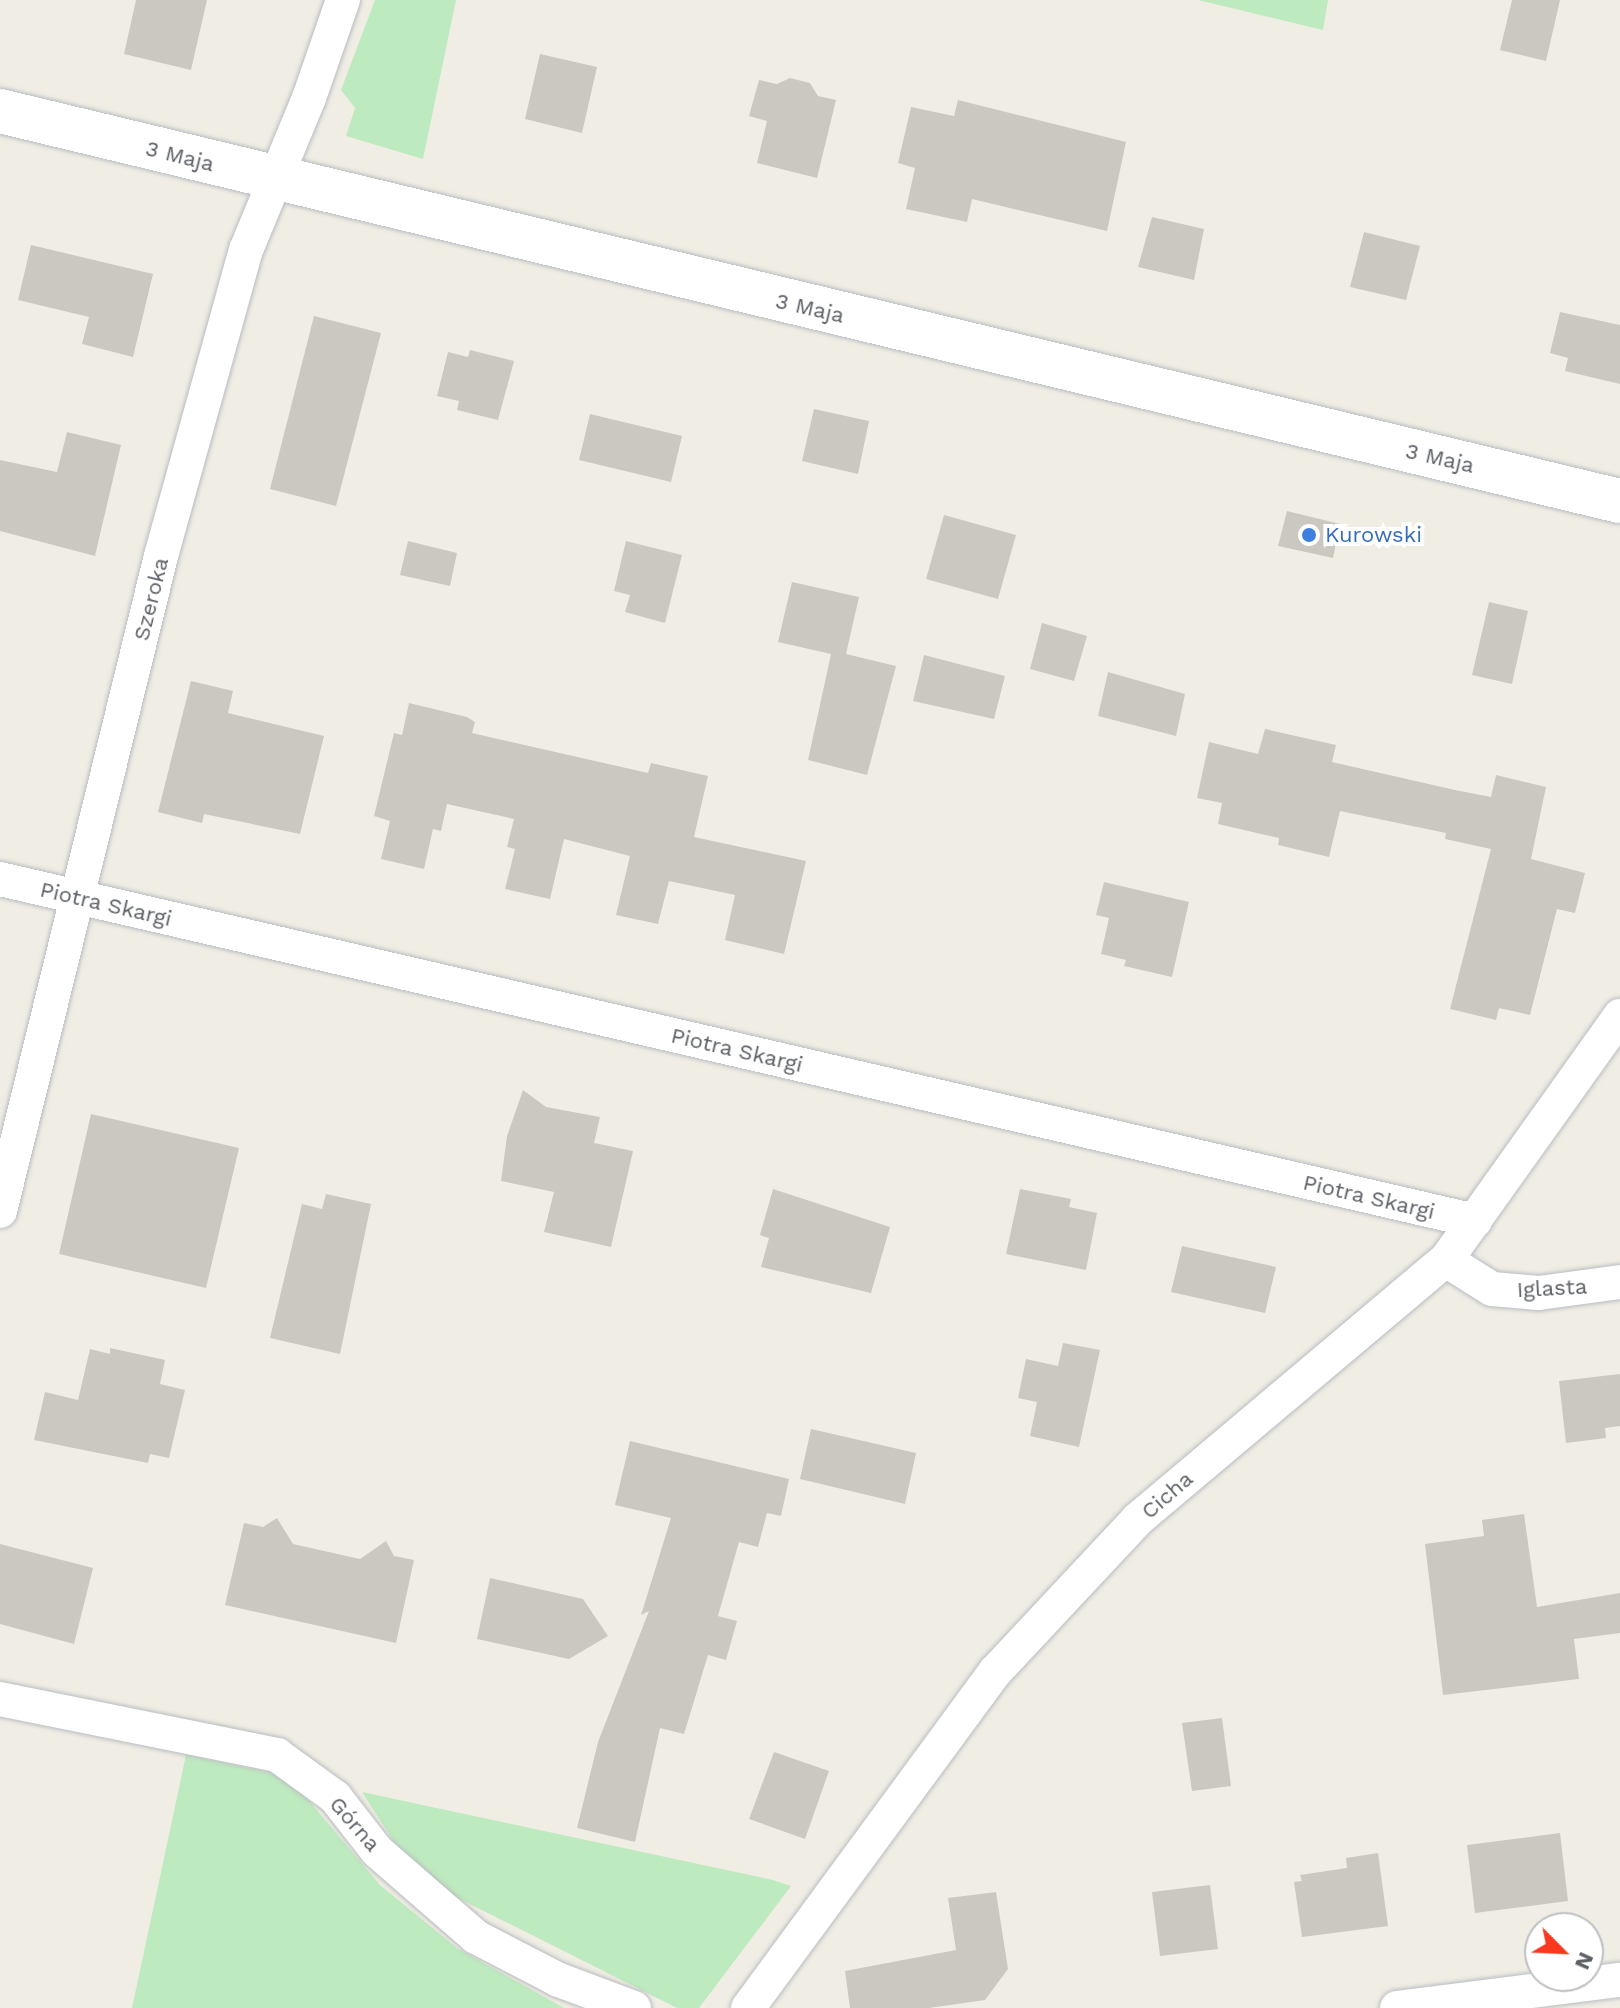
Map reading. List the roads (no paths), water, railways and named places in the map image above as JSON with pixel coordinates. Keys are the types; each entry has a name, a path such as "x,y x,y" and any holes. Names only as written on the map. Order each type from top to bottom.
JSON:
{"street":[{"name":"Szeroka","path":"0,1211 75,896 246,250 343,0"},
{"name":"3 Maja","path":"0,111 275,180 1620,501"},
{"name":"Piotra Skargi","path":"0,879 1475,1221"},
{"name":"Cicha","path":"748,2008 976,1696 1063,1596 1150,1509 1446,1260 1620,1016"},
{"name":"Iglasta","path":"1446,1260 1492,1289 1539,1293 1620,1282"},
{"name":"Górna","path":"0,1699 277,1755 335,1797 377,1851 476,1937 559,1980 634,2008"},
{"path":"1397,2008 1620,1980"}],"place":[{"name":"Kurowski","path":"1309,535"}]}
